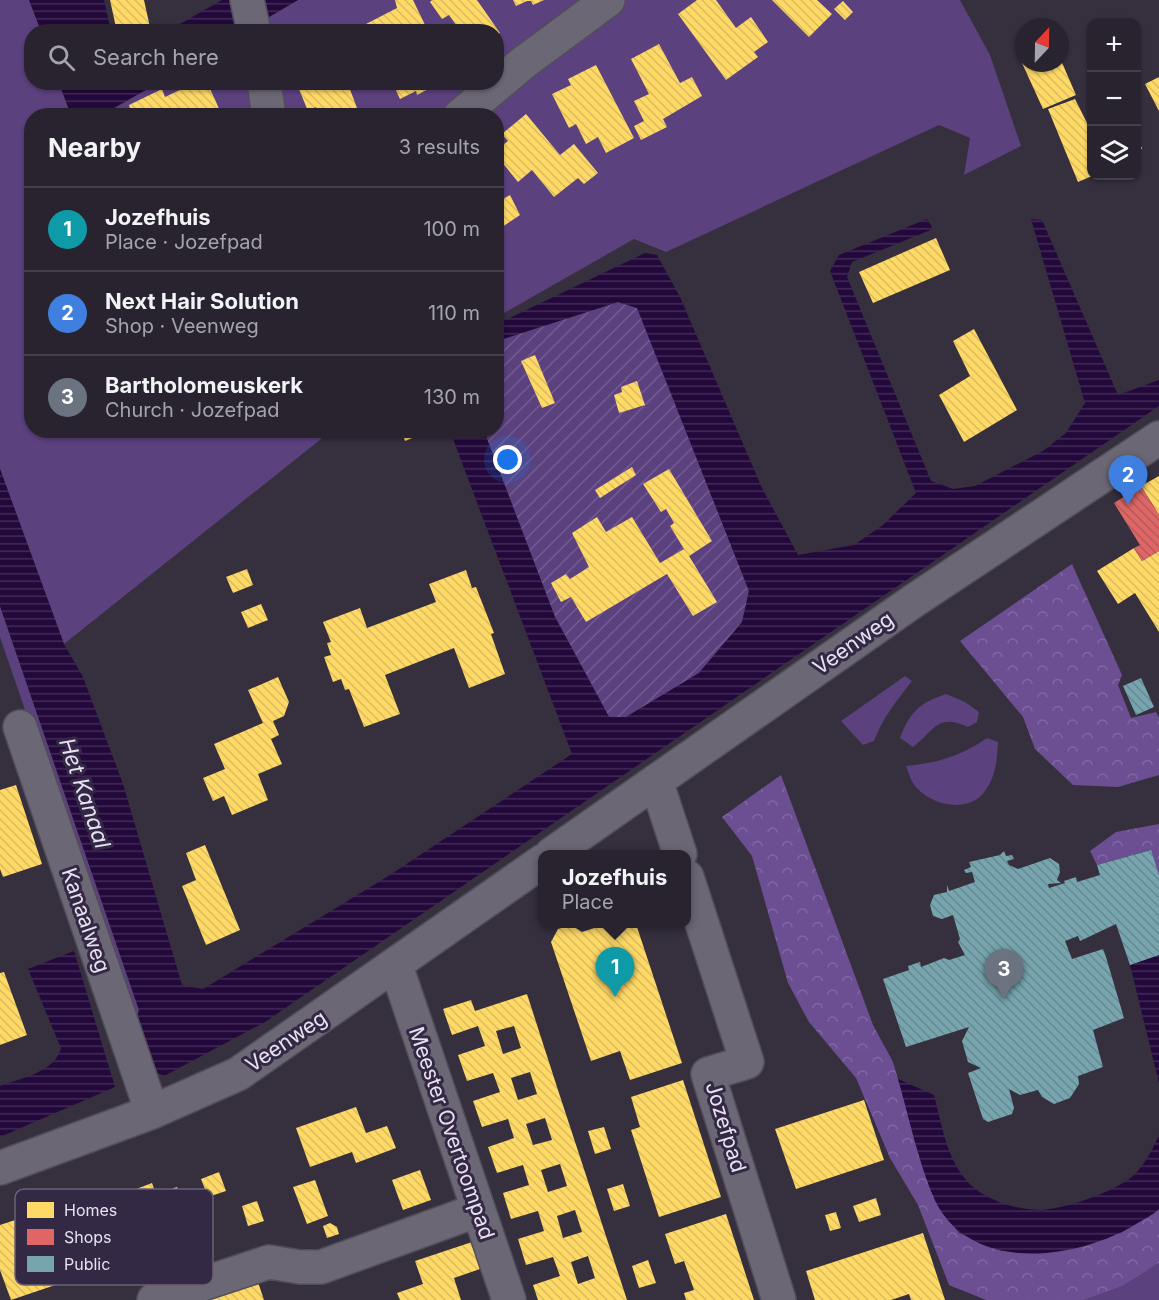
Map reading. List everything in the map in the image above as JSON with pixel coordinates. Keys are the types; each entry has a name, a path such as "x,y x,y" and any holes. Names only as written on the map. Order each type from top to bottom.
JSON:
{"street":[{"path":"247,0 252,24"},
{"path":"504,79 608,0"},
{"path":"265,90 268,108"},
{"path":"470,108 491,90"},
{"name":"Veenweg","path":"559,850 922,595 1159,438"},
{"name":"Kanaalweg","path":"20,727 152,1112"},
{"path":"656,781 678,850"},
{"name":"Veenweg","path":"0,1168 152,1112 238,1074 396,966 538,865"},
{"name":"Jozefpad","path":"691,889 747,1062 708,1074 779,1300"},
{"name":"Meester Overtoompad","path":"396,966 509,1300"},
{"path":"213,1281 269,1262 300,1267 321,1267 478,1210"},
{"path":"154,1300 199,1285"}],"shaded area":[{"path":"0,0 29,0 38,24 24,24 24,90 62,90 68,108 24,108 24,438 322,438 64,644 0,469"},
{"path":"298,0 960,0 990,55 1021,146 964,175 970,138 939,125 666,252 634,239 504,313 504,108 115,108 146,90 504,90 504,24 257,24"},
{"path":"618,302 637,308 749,591 742,622 699,673 626,717 609,717 555,617 487,438 504,438 504,339"},
{"path":"0,606 139,1010 134,1027 0,637"},
{"path":"905,676 912,681 886,717 874,741 863,745 841,721"},
{"path":"946,694 965,702 979,712 977,722 968,727 958,723 943,722 913,747 900,738 912,715 922,705"},
{"path":"987,738 998,742 996,761 989,785 978,798 959,805 938,802 919,791 913,783 906,766 948,758 968,750"},
{"path":"1159,1263 1159,1300 1084,1300 1123,1286"}],"green space":[{"path":"1072,564 1122,675 1118,685 1131,718 1156,712 1159,718 1159,775 1118,787 1073,785 1035,749 1023,717 960,641"},
{"path":"781,775 873,1025 893,1062 927,1177 942,1212 959,1233 1002,1251 1121,1233 1159,1209 1159,1263 1123,1286 1084,1300 986,1300 949,1285 918,1205 890,1158 856,1078 809,1022 788,983 752,856 722,817"},
{"path":"1159,824 1159,875 1150,850 1097,865 1090,851 1116,832"}],"water":[{"path":"29,0 104,0 109,24 38,24"},
{"path":"222,0 298,0 257,24 180,24"},
{"path":"62,90 146,90 113,108 68,108"},
{"name":"Het Kanaal","path":"927,219 933,229 852,262 847,277 931,481 953,489 975,486 1043,451 1066,433 1085,403 1031,219 1042,220 1118,395 1159,380 1159,406 265,1022 164,1076 154,1071 134,1027 139,1010 0,606 0,469 64,644 83,677 123,784 182,985 203,989 390,875 572,754 453,438 487,438 555,617 609,717 626,717 699,673 742,622 749,591 637,308 618,302 504,339 504,321 645,253 657,255 680,297 762,488 798,555 854,545 883,525 916,493 830,271 839,255"},
{"path":"74,951 115,1087 0,1137 0,1086 45,1068 58,1056 61,1048 28,969"},
{"path":"1159,955 1159,1083 1130,965"},
{"path":"898,1079 934,1095 949,1150 966,1180 981,1193 1011,1206 1051,1209 1091,1198 1117,1187 1139,1170 1159,1135 1159,1209 1114,1235 1089,1245 1063,1251 1035,1254 1009,1252 984,1245 961,1233 943,1214 936,1202 923,1169"}],"building: Homes":[{"path":"110,0 144,0 149,24 115,24"},
{"path":"395,0 413,0 425,24 366,24 397,8"},
{"path":"432,0 477,0 494,24 455,24 449,15 442,19 430,2"},
{"path":"513,0 544,0 533,5 531,1 527,1 516,6"},
{"path":"697,0 716,0 736,28 751,17 768,42 754,52 758,57 726,80 678,14"},
{"path":"772,0 817,0 832,14 809,37"},
{"path":"843,1 853,12 845,20 834,9"},
{"path":"659,44 680,83 692,77 702,96 663,119 667,127 641,140 634,126 644,121 634,101 649,94 631,59"},
{"path":"596,65 634,138 606,153 598,137 586,144 576,124 569,128 552,94 571,85 568,79"},
{"path":"1026,72 1066,72 1076,95 1043,109"},
{"path":"1159,77 1159,111 1145,84"},
{"path":"160,90 162,90 165,97 180,90 211,90 219,108 130,108 129,105"},
{"path":"299,90 350,90 357,108 316,107 307,108"},
{"path":"396,90 426,90 417,95 416,91 400,99"},
{"path":"1075,99 1087,123 1087,178 1078,182 1048,109"},
{"path":"526,114 560,155 574,144 598,173 584,184 578,178 554,197 532,170 518,182 504,165 504,144 508,141 504,132"},
{"path":"510,195 520,215 504,226 504,198"},
{"path":"936,238 950,270 873,303 859,272"},
{"path":"974,329 1017,410 964,442 939,395 970,376 953,341"},
{"path":"535,355 555,403 542,408 521,361"},
{"path":"637,381 645,405 619,413 614,395 622,392 621,387"},
{"path":"632,467 636,475 600,498 595,490"},
{"path":"669,469 712,541 689,556 717,602 693,616 667,574 586,622 571,597 561,602 551,583 566,574 570,579 589,567 572,533 597,517 606,532 632,517 660,563 684,549 670,526 674,523 666,509 661,512 643,484"},
{"path":"1159,476 1159,515 1141,486"},
{"path":"1134,548 1142,561 1159,551 1159,632 1135,593 1118,604 1097,571"},
{"path":"247,569 253,585 233,593 226,577"},
{"path":"466,570 472,588 476,587 494,633 491,634 505,674 469,688 454,648 385,675 400,714 364,727 349,689 345,690 341,679 333,682 324,657 331,655 327,643 331,642 323,622 360,608 367,628 436,602 429,584"},
{"path":"261,604 268,620 248,628 241,612"},
{"path":"278,677 289,702 284,716 273,721 279,735 271,739 282,764 258,774 268,800 232,815 224,796 213,801 203,778 225,769 214,744 263,723 248,690"},
{"path":"16,785 42,864 3,877 0,869 0,790"},
{"path":"205,845 240,930 206,945 182,886 196,880 186,853"},
{"path":"576,928 582,932 594,928 637,928 682,1063 630,1080 620,1051 591,1061 551,942 558,929"},
{"path":"4,972 27,1035 0,1045 0,973"},
{"path":"527,994 627,1300 538,1300 533,1285 560,1276 553,1257 526,1265 518,1239 544,1231 538,1211 511,1219 503,1193 529,1185 523,1165 497,1173 488,1147 514,1138 508,1119 482,1127 473,1101 500,1092 493,1073 467,1081 458,1055 485,1046 478,1026 452,1035 443,1009 471,1000 475,1011","holes":["514,1026 521,1048 503,1054 496,1031","530,1072 537,1094 518,1100 511,1078","545,1118 552,1140 533,1145 526,1124","560,1164 567,1186 548,1192 541,1170","575,1210 582,1232 563,1238 557,1216","588,1256 595,1278 578,1284 571,1262"]},
{"path":"683,1080 721,1197 659,1217 631,1130 640,1127 631,1097"},
{"path":"864,1100 884,1160 796,1189 775,1129"},
{"path":"356,1107 366,1133 387,1126 396,1148 356,1163 352,1152 310,1167 296,1128"},
{"path":"604,1127 611,1149 595,1154 588,1131"},
{"path":"420,1170 431,1200 403,1210 392,1180"},
{"path":"219,1172 226,1191 213,1195 213,1189 205,1189 201,1179"},
{"path":"315,1180 328,1216 307,1224 293,1187"},
{"path":"152,1183 154,1189 136,1189"},
{"path":"623,1184 630,1206 614,1211 607,1189"},
{"path":"876,1198 881,1215 859,1222 853,1206"},
{"path":"257,1201 264,1221 248,1226 242,1206"},
{"path":"836,1212 841,1228 830,1231 825,1215"},
{"path":"726,1214 754,1300 686,1300 684,1293 694,1290 684,1261 675,1264 665,1234"},
{"path":"15,1220 15,1285 55,1285 11,1300 0,1270 0,1225"},
{"path":"330,1223 337,1227 339,1234 327,1238 323,1226"},
{"path":"923,1233 945,1300 911,1300 909,1294 891,1300 815,1300 806,1271"},
{"path":"472,1242 480,1269 454,1278 461,1300 400,1300 397,1293 423,1284 415,1261"},
{"path":"648,1260 656,1283 639,1288 632,1266"},
{"path":"258,1282 264,1300 204,1300"}],"building: Shops":[{"path":"1141,486 1159,515 1159,551 1142,561 1134,548 1140,545 1114,503"}],"building: Public":[{"path":"1141,678 1154,707 1136,715 1123,686"},
{"path":"1151,850 1159,875 1159,955 1130,965 1116,924 1080,941 1078,936 1065,941 1072,959 1103,949 1106,957 1124,1018 1093,1030 1103,1067 1078,1076 1079,1084 1070,1098 1054,1104 1042,1097 1038,1090 1020,1095 1009,1089 1014,1108 1012,1114 988,1122 983,1119 968,1073 981,1068 968,1062 962,1041 969,1027 906,1047 883,979 909,970 908,966 920,962 921,967 944,958 949,960 965,955 958,942 960,939 953,915 942,919 933,916 930,905 934,895 947,892 947,885 949,891 975,882 972,872 966,873 964,870 971,867 969,862 1000,855 1004,851 1006,856 1012,855 1014,859 1007,861 1009,865 1018,869 1050,858 1059,864 1060,872 1057,880 1061,883 1048,884 1049,888 1076,877 1077,882 1100,875 1097,865"}],"place":[{"name":"Next Hair Solution","path":"1128,505"},
{"name":"Jozefhuis","path":"615,997"},
{"name":"Bartholomeuskerk","path":"1004,999"}]}
